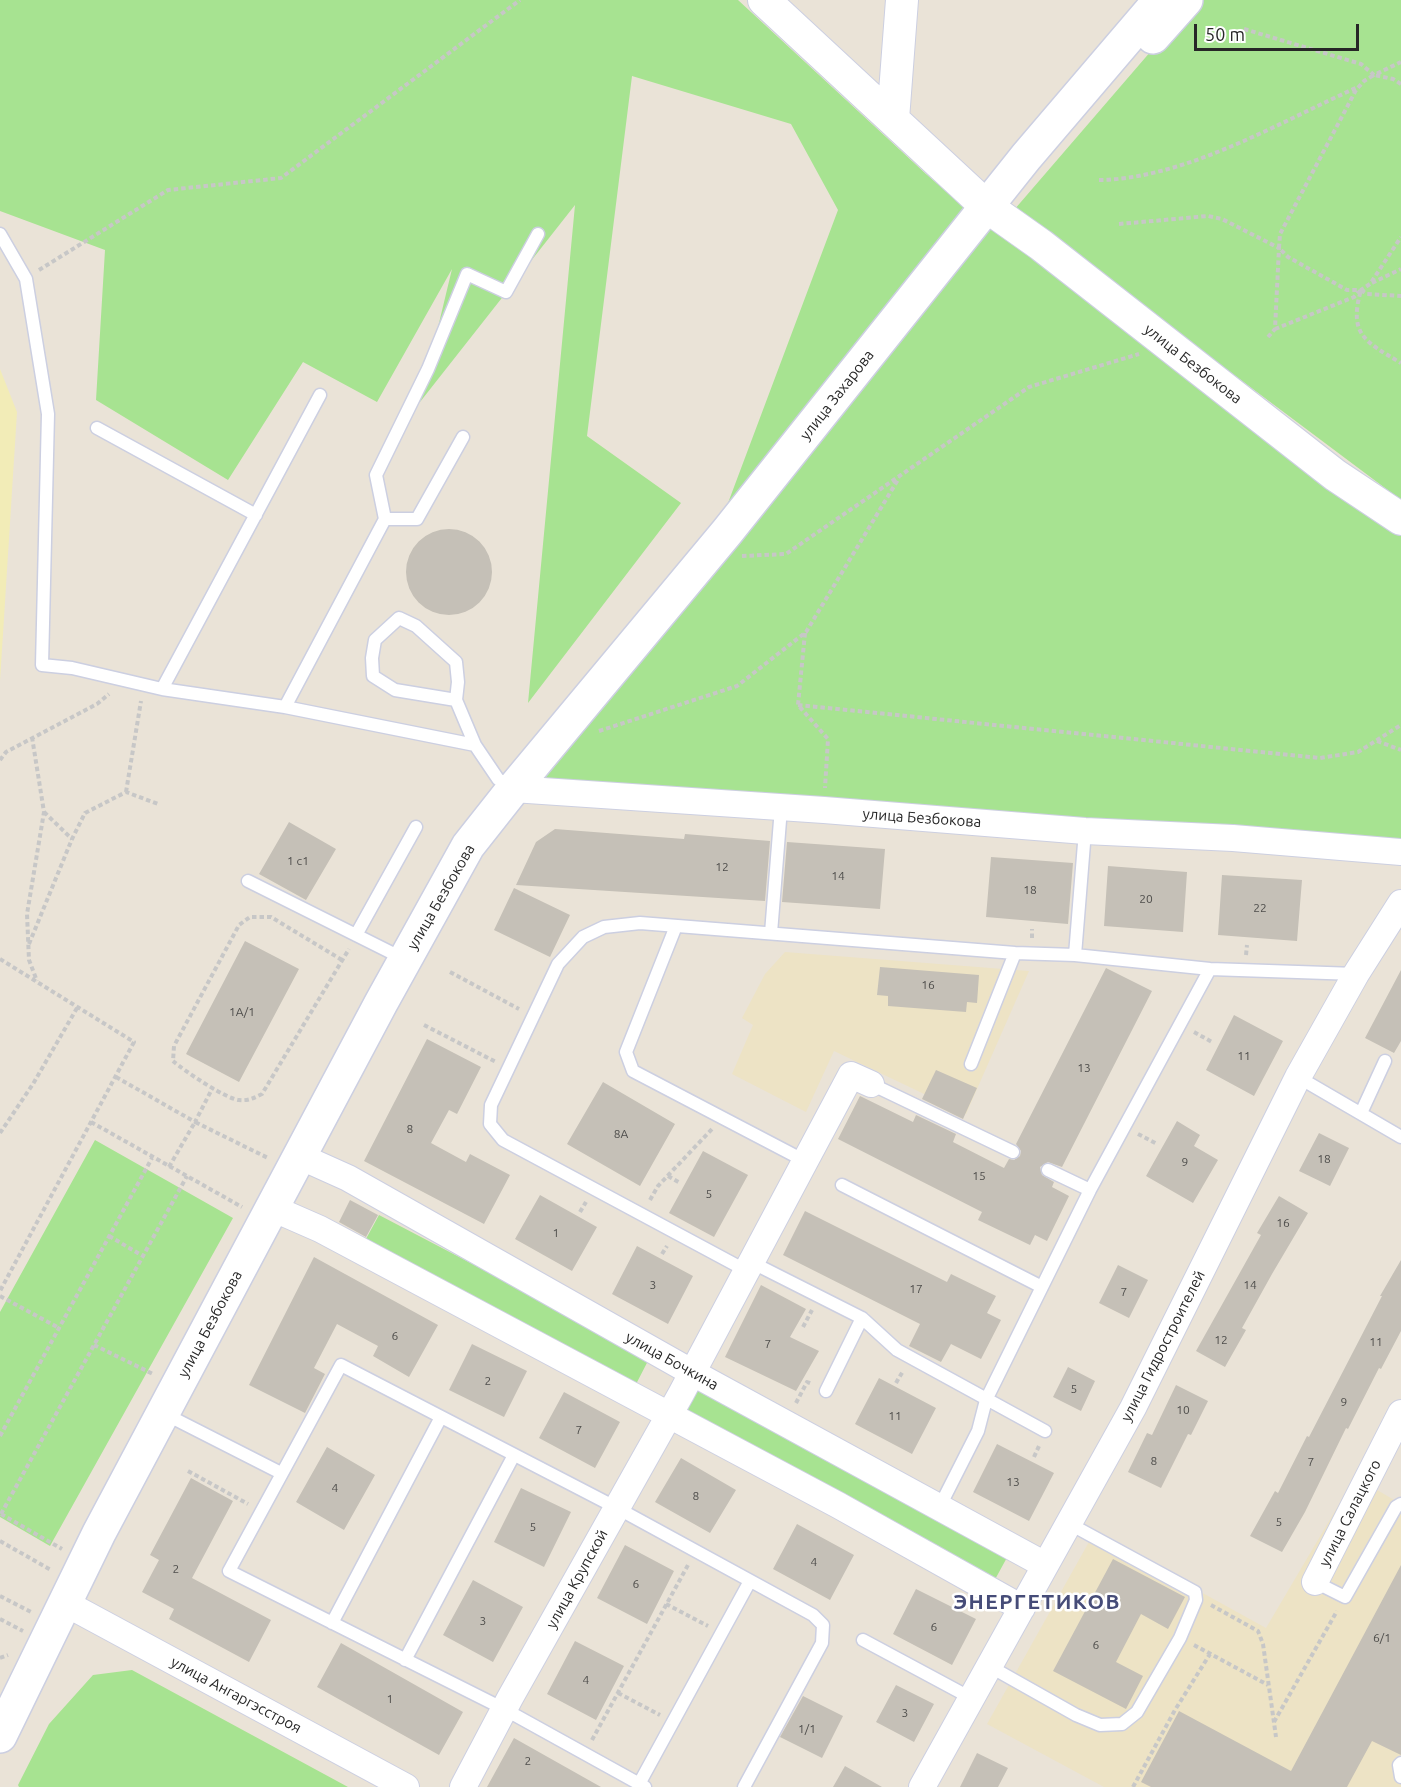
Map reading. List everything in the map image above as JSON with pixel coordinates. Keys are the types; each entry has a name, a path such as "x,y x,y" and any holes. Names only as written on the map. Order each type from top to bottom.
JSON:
{"main road":[{"name":"улица Захарова","path":"513,789 727,532 986,206 1160,0"},
{"path":"986,206 1029,179 1186,0"},
{"name":"улица Безбокова","path":"0,1736 99,1533 163,1413 288,1160 468,846 513,789"}],"street":[{"name":"улица Безбокова","path":"764,0 986,206 1041,245 1335,475 1401,519"},
{"path":"893,119 902,0"},
{"name":"улица Безбокова","path":"513,789 1085,831 1233,838 1401,852"},
{"name":"улица Гидростроителей","path":"922,1787 1133,1408 1298,1077 1356,974 1401,903"},
{"name":"улица Крупской","path":"463,1787 504,1709 693,1373 851,1074 871,1084"},
{"name":"улица Бочкина","path":"288,1160 348,1178 693,1373 1045,1565"},
{"path":"262,1211 320,1229 838,1505 1022,1608"},
{"name":"улица Салацкого","path":"1315,1582 1401,1413"},
{"name":"улица Ангаргэсстроя","path":"65,1603 406,1787"}],"lane":[{"path":"0,234 26,279 48,414 42,665 72,668 162,689 285,707 475,745"},
{"path":"285,707 385,519 376,475 428,369 467,274 506,292 538,234"},
{"path":"162,689 320,395"},
{"path":"97,429 256,515"},
{"path":"385,519 417,519 463,436"},
{"path":"456,700 395,690 373,676 372,658 375,640 399,618 416,626 456,662 458,682 456,700 475,745 498,779 513,789"},
{"path":"771,933 781,808"},
{"path":"356,935 416,827"},
{"path":"1076,955 1085,831"},
{"path":"248,881 405,959"},
{"path":"1045,1431 897,1350 862,1318 641,1214 503,1140 490,1124 491,1105 558,964 583,937 604,927 640,923 1015,953 1076,955 1210,969 1356,974"},
{"path":"676,926 626,1052 633,1071 805,1161"},
{"path":"971,1064 1015,953"},
{"path":"939,1508 978,1431 986,1400 1090,1190 1210,969"},
{"path":"1361,1113 1385,1060"},
{"path":"1298,1077 1401,1137"},
{"path":"871,1084 1012,1152"},
{"path":"1048,1170 1090,1190"},
{"path":"842,1185 1042,1287"},
{"path":"826,1391 862,1318"},
{"path":"744,1787 822,1643 823,1625 813,1615 617,1508 341,1365 229,1571 504,1709 642,1785 673,1722 750,1581"},
{"path":"163,1413 281,1473"},
{"path":"332,1623 441,1417"},
{"path":"405,1660 514,1455"},
{"path":"1315,1582 1345,1597 1396,1507 1401,1504"},
{"path":"989,1666 1077,1715 1100,1725 1122,1724 1137,1712 1180,1638 1196,1592 1068,1523"},
{"path":"862,1640 971,1698"},
{"path":"1401,1762 1401,1777"}],"path":[{"path":"26,279 168,190 281,178 520,0"},
{"path":"1244,29 1361,64 1374,75 1392,79 1401,84"},
{"path":"1099,180 1118,180 1146,174 1197,159 1240,142 1359,87 1374,75 1401,62"},
{"path":"1275,329 1280,234 1359,87"},
{"path":"1119,224 1208,216 1222,219 1280,248 1288,257 1347,290 1361,290 1366,294 1401,296"},
{"path":"1370,284 1401,237"},
{"path":"1268,337 1275,329 1354,297 1370,284 1401,269"},
{"path":"1361,290 1356,307 1359,330 1378,350 1401,363"},
{"path":"735,556 786,554 1029,387 1169,345"},
{"path":"590,734 737,686 806,632 901,475"},
{"path":"806,632 798,705 828,739 825,791"},
{"path":"0,760 6,752 97,704 124,680"},
{"path":"126,792 144,685"},
{"path":"798,705 1320,758 1358,752 1401,725"},
{"path":"32,737 44,812 27,914 29,960 38,983"},
{"path":"1376,741 1401,750"},
{"path":"28,947 85,813 126,792 158,804"},
{"path":"44,812 72,839"},
{"path":"342,960 271,917 250,917 239,925 174,1046 173,1061 182,1069 236,1100 251,1100 261,1094 342,960 356,935"},
{"path":"0,959 134,1042 0,1294 59,1328"},
{"path":"450,972 532,1017"},
{"path":"0,1133 33,1084 77,1008"},
{"path":"424,1025 508,1068"},
{"path":"116,1077 195,1122 288,1160"},
{"path":"169,1167 213,1088"},
{"path":"641,1214 658,1186 722,1118"},
{"path":"91,1122 169,1167 262,1211"},
{"path":"0,1436 152,1158"},
{"path":"68,1552 0,1514 187,1176"},
{"path":"668,1176 681,1182"},
{"path":"109,1236 143,1256"},
{"path":"94,1345 154,1374"},
{"path":"799,1397 807,1382"},
{"path":"188,1471 261,1511"},
{"path":"0,1540 45,1566"},
{"path":"584,1754 695,1551"},
{"path":"1051,1595 1078,1609"},
{"path":"0,1596 34,1614"},
{"path":"1196,1597 1258,1631 1263,1644 1276,1737"},
{"path":"1274,1722 1345,1597"},
{"path":"666,1604 722,1634"},
{"path":"0,1619 25,1632"},
{"path":"1133,1787 1175,1710 1210,1654 1268,1685"},
{"path":"0,1658 9,1655"},
{"path":"618,1693 673,1722"}],"shaded area":[{"path":"785,952 1029,971 966,1114 834,1051 806,1112 732,1074 753,1025 742,1018 765,974"},
{"path":"1355,1477 1401,1504 1401,1787 1104,1787 987,1724 1094,1533 1266,1628"}],"green space":[{"path":"0,0 738,0 964,207 728,503 838,210 791,124 632,76 587,436 681,503 528,703 575,205 420,402 452,269 377,402 303,362 228,480 96,400 105,250 0,211"},
{"path":"1195,0 1401,0 1401,500 1014,210"},
{"path":"986,206 1401,519 1401,852 513,789"},
{"path":"95,1140 233,1218 50,1546 0,1517 0,1312"},
{"path":"379,1215 650,1357 633,1390 361,1248"},
{"path":"697,1388 1010,1552 992,1585 679,1422"},
{"path":"132,1670 348,1787 19,1787 49,1724 93,1675"}],"sand":[{"path":"0,369 17,412 0,681"}],"building":[{"path":"441,529 457,529 480,541 489,555 492,572 489,589 480,603 457,615 441,615 425,608 413,596 406,580 406,564 413,548 425,536"},
{"path":"289,822 336,849 306,900 259,874"},
{"path":"555,829 684,839 685,834 770,841 765,901 516,885 536,842"},
{"path":"787,842 885,849 880,909 782,902"},
{"path":"991,857 1073,863 1068,924 986,917"},
{"path":"1108,866 1187,872 1183,932 1104,926"},
{"path":"1222,875 1302,880 1297,941 1218,935"},
{"path":"514,888 570,915 550,957 494,930"},
{"path":"245,941 299,969 239,1082 186,1054"},
{"path":"880,967 979,975 977,1003 967,1002 966,1012 888,1006 888,996 877,995"},
{"path":"1106,968 1152,991 1062,1167 1048,1162 1040,1167 1042,1175 1054,1182 1052,1187 1069,1196 1047,1241 1035,1235 1030,1245 978,1220 982,1212 838,1139 860,1096 913,1122 916,1115 956,1134 953,1142 1004,1168 1009,1159 1014,1160 1020,1156 1021,1151 1016,1144"},
{"path":"1401,970 1401,1041 1394,1053 1365,1038"},
{"path":"1234,1015 1283,1041 1254,1096 1206,1070"},
{"path":"427,1039 481,1067 457,1114 449,1110 431,1143 466,1162 470,1154 510,1175 484,1224 364,1161"},
{"path":"936,1070 977,1088 963,1119 922,1099"},
{"path":"603,1082 675,1124 640,1186 567,1144"},
{"path":"1177,1121 1200,1135 1194,1146 1218,1160 1193,1203 1146,1176"},
{"path":"1319,1133 1349,1148 1330,1186 1299,1171"},
{"path":"703,1151 748,1175 714,1237 669,1213"},
{"path":"540,1195 597,1227 572,1271 515,1239"},
{"path":"1279,1196 1308,1213 1242,1328 1246,1330 1225,1367 1196,1351 1261,1235 1257,1233"},
{"path":"350,1200 378,1215 366,1237 339,1222"},
{"path":"805,1211 947,1282 951,1274 996,1296 987,1313 1001,1320 981,1359 951,1344 941,1362 909,1346 920,1324 783,1255"},
{"path":"637,1246 693,1276 668,1324 612,1294"},
{"path":"314,1257 438,1325 409,1377 373,1356 378,1346 337,1324 314,1368 325,1374 305,1413 249,1385"},
{"path":"1401,1260 1401,1331 1348,1429 1346,1428 1305,1512 1282,1552 1250,1536 1275,1491 1278,1493 1307,1436 1309,1437 1382,1296 1380,1296"},
{"path":"1118,1265 1148,1280 1129,1318 1099,1303"},
{"path":"761,1285 806,1309 790,1337 819,1351 796,1391 725,1357"},
{"path":"472,1344 527,1371 504,1417 449,1390"},
{"path":"1068,1367 1095,1381 1081,1411 1053,1397"},
{"path":"879,1378 936,1408 912,1454 855,1424"},
{"path":"1176,1385 1208,1401 1191,1435 1188,1434 1161,1488 1128,1472 1147,1433 1152,1435"},
{"path":"564,1392 620,1422 595,1468 539,1438"},
{"path":"997,1444 1054,1473 1029,1521 973,1492"},
{"path":"327,1447 375,1475 344,1530 296,1502"},
{"path":"681,1458 736,1490 710,1533 655,1502"},
{"path":"191,1478 233,1501 192,1578 271,1620 249,1662 169,1619 174,1609 142,1592 159,1560 150,1555"},
{"path":"521,1488 571,1512 544,1567 494,1542"},
{"path":"797,1524 854,1555 830,1600 773,1569"},
{"path":"625,1545 674,1571 647,1624 597,1598"},
{"path":"1113,1559 1185,1597 1168,1629 1141,1614 1116,1662 1143,1676 1126,1709 1053,1671"},
{"path":"1401,1565 1401,1755 1372,1741 1347,1787 1151,1787 1141,1782 1179,1711 1291,1771"},
{"path":"473,1580 523,1607 493,1662 443,1635"},
{"path":"916,1589 976,1619 952,1665 893,1634"},
{"path":"575,1641 624,1666 596,1720 547,1694"},
{"path":"341,1643 463,1712 439,1755 317,1687"},
{"path":"896,1685 934,1704 914,1742 876,1722"},
{"path":"803,1696 843,1716 822,1758 780,1737"},
{"path":"514,1738 601,1787 487,1787"},
{"path":"977,1753 1008,1768 998,1787 960,1787"},
{"path":"845,1766 882,1787 833,1787"}],"district":[{"name":"ЭНЕРГЕТИКОВ","path":"1037,1602"}]}
